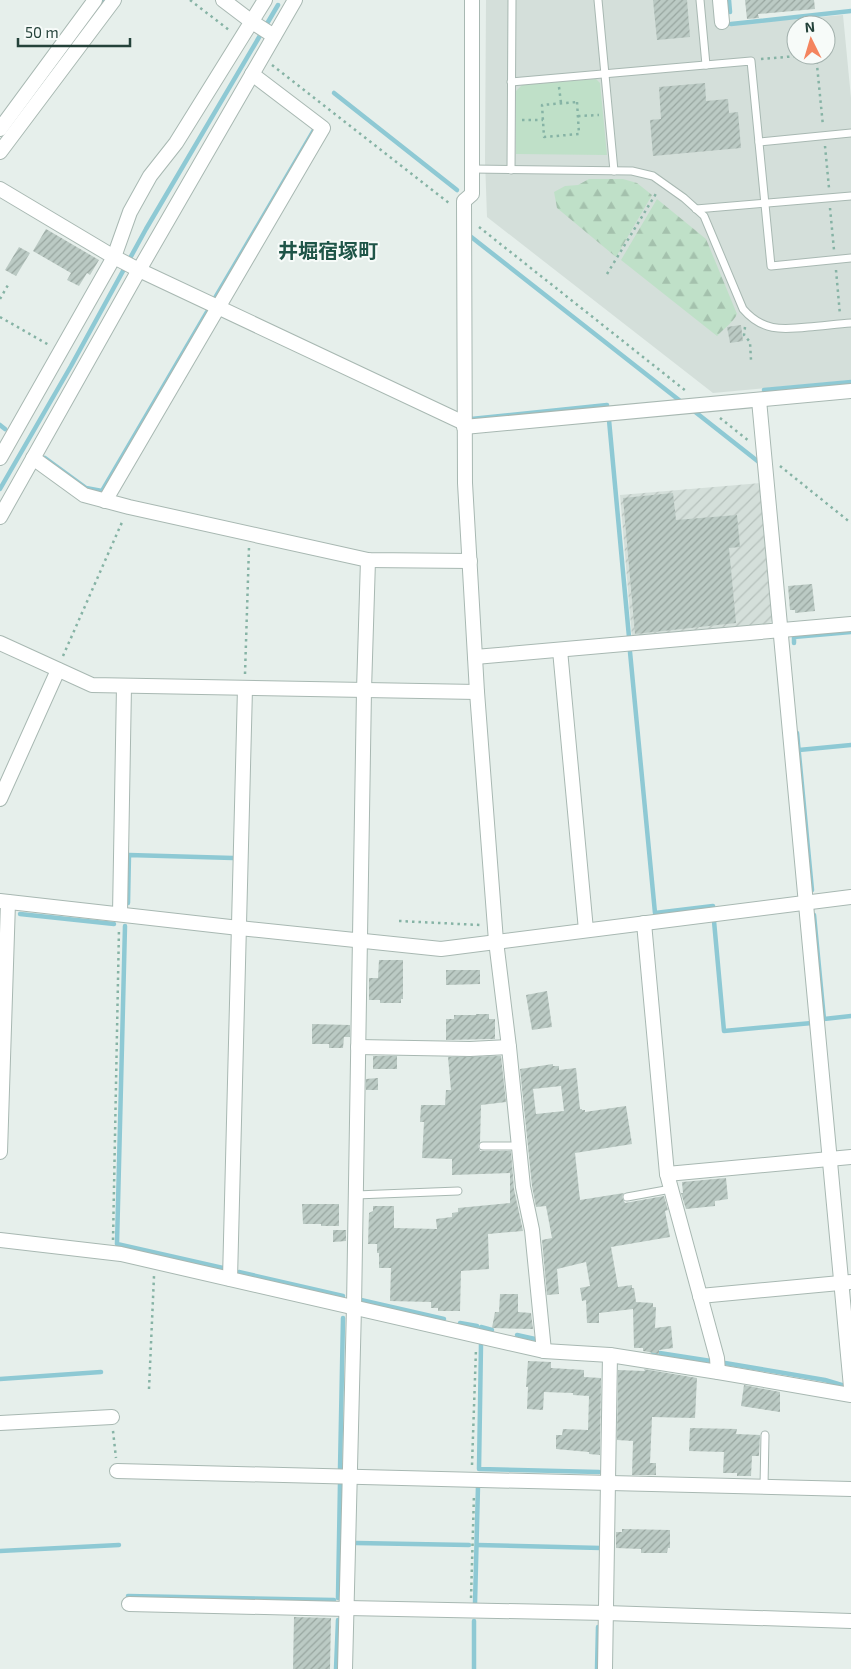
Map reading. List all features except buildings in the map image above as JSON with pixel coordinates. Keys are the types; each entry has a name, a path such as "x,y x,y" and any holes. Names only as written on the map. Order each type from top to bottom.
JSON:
{"street":[{"path":"0,129 95,0"},
{"path":"0,152 114,0"},
{"path":"223,0 263,29"},
{"path":"0,517 136,268 262,57 264,0"},
{"path":"0,458 60,352 117,259 130,212 150,176 176,143 241,40 263,29 295,0"},
{"path":"472,0 472,194 464,201 464,425 475,657 496,941 523,1187 532,1230 544,1350"},
{"path":"720,0 722,22"},
{"path":"105,501 323,128 252,74"},
{"path":"0,189 117,259 464,425 851,391"},
{"path":"760,400 830,1159 846,1283 851,1387"},
{"path":"33,458 84,495 129,507 368,560 470,561"},
{"path":"345,1669 368,560"},
{"path":"475,657 851,624"},
{"path":"0,643 92,685 477,692"},
{"path":"560,650 586,930"},
{"path":"0,799 57,670"},
{"path":"120,914 124,686"},
{"path":"230,1279 245,688"},
{"path":"0,1152 4,901 442,949 851,897"},
{"path":"644,923 667,1174 717,1358 718,1372"},
{"path":"358,1047 470,1049 509,1047"},
{"path":"667,1174 851,1157"},
{"path":"0,1240 112,1253 544,1350 610,1355 851,1395"},
{"path":"700,1296 846,1283"},
{"path":"605,1669 610,1355"},
{"path":"0,1423 112,1417"},
{"path":"117,1471 851,1489"},
{"path":"129,1604 471,1610 851,1620"}],"lane":[{"path":"511,170 512,0"},
{"path":"598,0 614,171"},
{"path":"700,0 706,65"},
{"path":"511,82 751,61 771,266 851,258"},
{"path":"759,142 851,133"},
{"path":"472,169 632,171 654,176 684,198 704,216 743,309 750,317 766,326 782,330 851,323"},
{"path":"696,209 851,196"},
{"path":"483,1146 519,1146"},
{"path":"627,1197 672,1189"},
{"path":"356,1195 458,1192"},
{"path":"764,1486 766,1435"}],"path":[{"path":"190,0 241,40"},
{"path":"262,57 764,453 851,524"},
{"path":"751,61 786,57"},
{"path":"559,78 561,103"},
{"path":"577,102 579,134 544,137 542,105 561,103 577,102"},
{"path":"578,116 609,114"},
{"path":"511,120 543,120"},
{"path":"608,274 663,183"},
{"path":"0,299 8,285"},
{"path":"0,317 60,352"},
{"path":"750,317 744,330 744,335 750,342 751,360"},
{"path":"57,670 129,507"},
{"path":"245,688 249,534"},
{"path":"112,1253 120,914"},
{"path":"399,921 495,926"},
{"path":"149,1389 154,1262"},
{"path":"471,1610 476,1335"},
{"path":"112,1417 117,1471"}],"shaded area":[{"path":"486,0 714,0 717,26 786,20 786,65 836,65 836,16 843,15 851,98 851,380 713,393 487,217 485,160"},
{"path":"761,483 774,619 769,624 632,637 620,495"}],"green space":[{"path":"596,79 600,83 607,155 516,154 516,91 522,85"},
{"path":"589,179 623,179 637,183 652,195 616,257 557,208 554,192 565,186 578,185"},
{"path":"657,199 706,239 737,314 731,323 717,336 621,260"}],"waterway":[{"path":"51,73 105,0"},
{"path":"729,0 730,12"},
{"path":"0,489 71,366 146,229 278,5"},
{"path":"731,24 851,11"},
{"path":"334,93 457,190"},
{"path":"215,298 314,130"},
{"path":"470,236 679,400"},
{"path":"45,458 86,488 102,491 207,312"},
{"path":"764,390 851,382"},
{"path":"469,415 471,419 607,405"},
{"path":"694,411 760,463"},
{"path":"609,420 629,637"},
{"path":"0,425 5,429"},
{"path":"794,643 794,637 851,632"},
{"path":"630,652 655,913 713,906"},
{"path":"797,733 812,890"},
{"path":"799,750 851,745"},
{"path":"128,903 129,855 233,858"},
{"path":"20,914 114,924"},
{"path":"814,915 824,1019 851,1016"},
{"path":"714,921 724,1031 812,1023"},
{"path":"125,926 117,1244 223,1268"},
{"path":"239,1272 343,1296"},
{"path":"361,1300 444,1319"},
{"path":"340,1469 343,1318"},
{"path":"460,1323 477,1326"},
{"path":"481,1327 492,1330"},
{"path":"517,1335 535,1339"},
{"path":"481,1344 479,1469 599,1472"},
{"path":"653,1352 711,1361"},
{"path":"725,1363 825,1380 845,1386"},
{"path":"0,1379 101,1372"},
{"path":"338,1598 340,1483"},
{"path":"475,1604 478,1486"},
{"path":"356,1543 469,1545"},
{"path":"0,1551 119,1545"},
{"path":"477,1545 601,1548"},
{"path":"128,1596 334,1600"},
{"path":"336,1669 338,1620"},
{"path":"474,1621 474,1669"},
{"path":"597,1669 598,1627"}],"district":[{"name":"井堀宿塚町","path":"328,250"}]}
